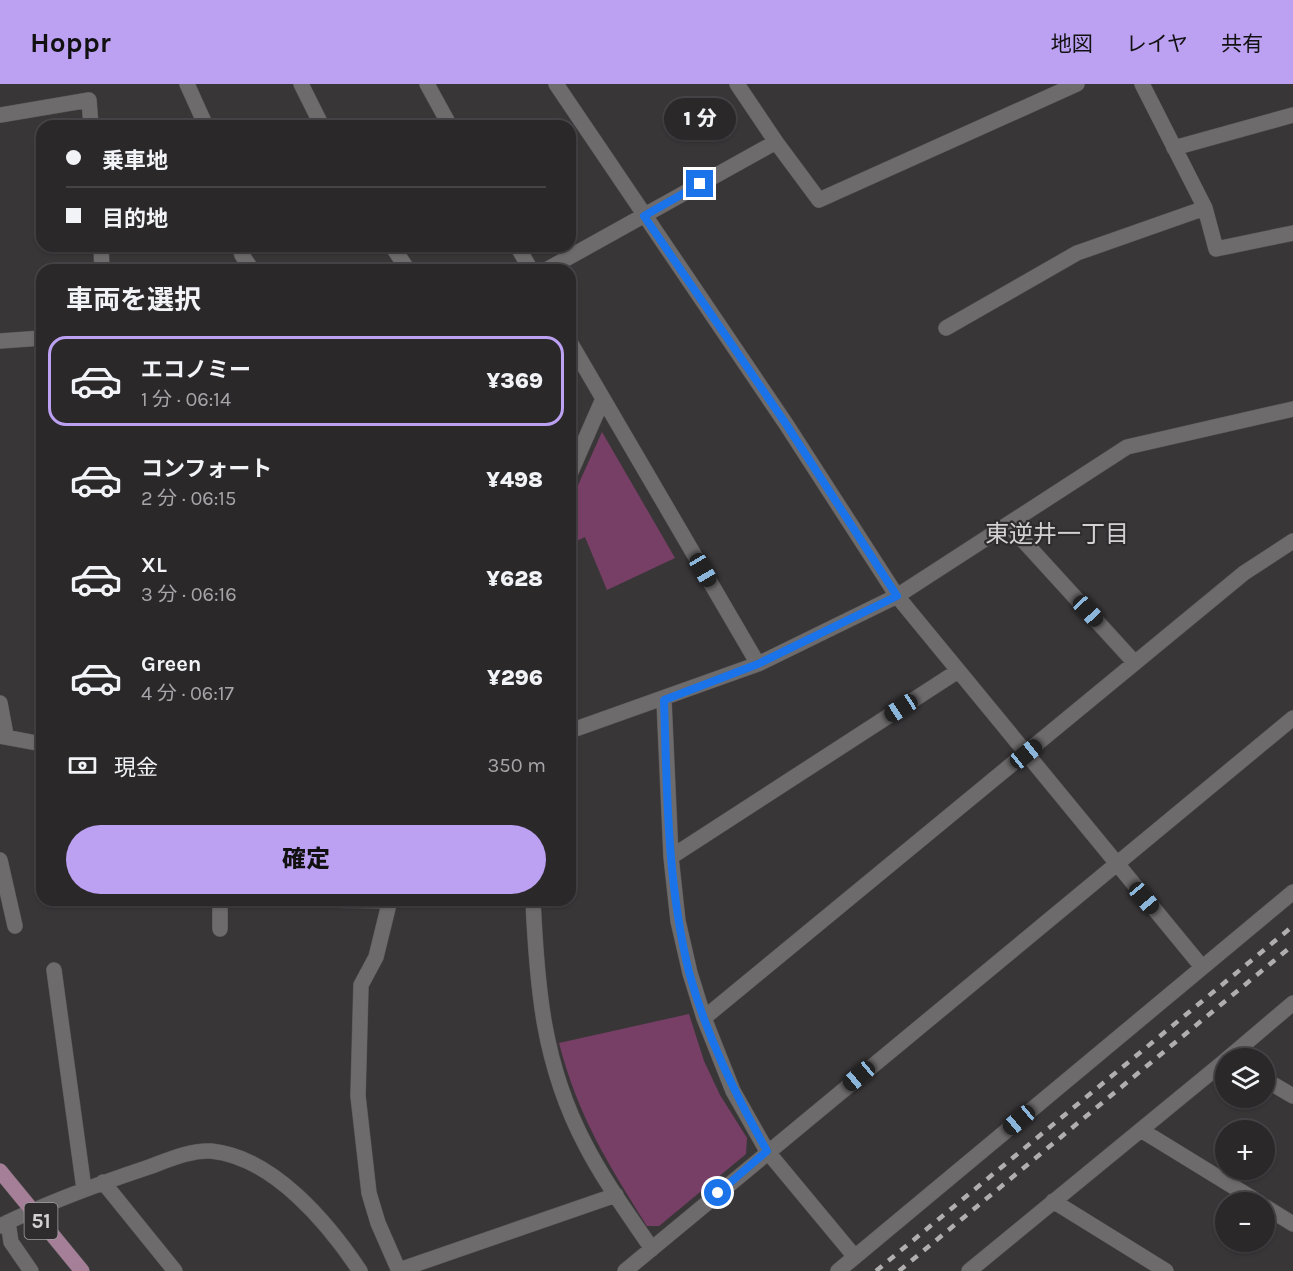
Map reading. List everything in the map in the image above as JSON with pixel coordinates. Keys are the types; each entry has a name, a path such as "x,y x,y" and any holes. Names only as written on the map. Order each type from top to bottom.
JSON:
{"main road":[{"name":"51","path":"0,1171 82,1271"}],"street":[{"path":"188,84 203,120"},
{"path":"301,84 319,120"},
{"path":"427,84 447,120"},
{"path":"555,84 786,424 897,596 1202,967"},
{"path":"737,84 819,200 1077,84"},
{"path":"1142,84 1205,208 1216,249 1293,233"},
{"path":"0,116 89,99 91,120"},
{"path":"1174,148 1293,115"},
{"path":"557,264 776,142"},
{"path":"946,328 1077,253 1205,208"},
{"path":"0,341 36,338"},
{"path":"576,353 758,664"},
{"path":"576,460 602,401"},
{"path":"576,729 664,700 758,664 897,596 1127,447 1293,409"},
{"path":"1009,525 1135,663"},
{"path":"704,1018 1244,573 1293,541"},
{"path":"670,857 958,671"},
{"path":"664,700 670,857 683,942 704,1018 733,1091 767,1151 855,1257"},
{"path":"0,703 3,736 36,743"},
{"path":"625,1271 767,1151 1293,718"},
{"path":"0,860 15,926"},
{"path":"838,1271 1293,892"},
{"path":"220,906 220,929"},
{"path":"389,906 376,957 361,985 358,1096 369,1193 378,1223 399,1270 616,1195"},
{"path":"533,906 537,982 548,1045 566,1101 585,1145 652,1249"},
{"path":"54,970 84,1189"},
{"path":"1242,1048 1293,1003"},
{"path":"969,1271 1215,1070"},
{"path":"1275,1085 1293,1096"},
{"path":"1141,1130 1242,1192"},
{"path":"31,1271 11,1242 4,1224 32,1210 103,1182 183,1155 208,1151 228,1154 265,1172 300,1197 341,1242 360,1271"},
{"path":"103,1182 175,1271"},
{"path":"1053,1201 1166,1271"},
{"path":"1275,1213 1293,1224"}],"shaded area":[{"path":"602,432 675,558 607,590 585,537 576,541 576,490"},
{"path":"689,1014 704,1061 720,1095 747,1138 746,1154 659,1226 647,1226 595,1139 575,1094 559,1043"}],"railway":[{"path":"876,1271 1293,926"},
{"path":"899,1271 1293,945"}],"district":[{"name":"東逆井一丁目","path":"1057,534"}],"route":[{"path":"700,184 644,216 786,424 897,596 758,664 664,700 670,857 678,921 690,973 704,1018 733,1091 767,1151 718,1193"}]}
